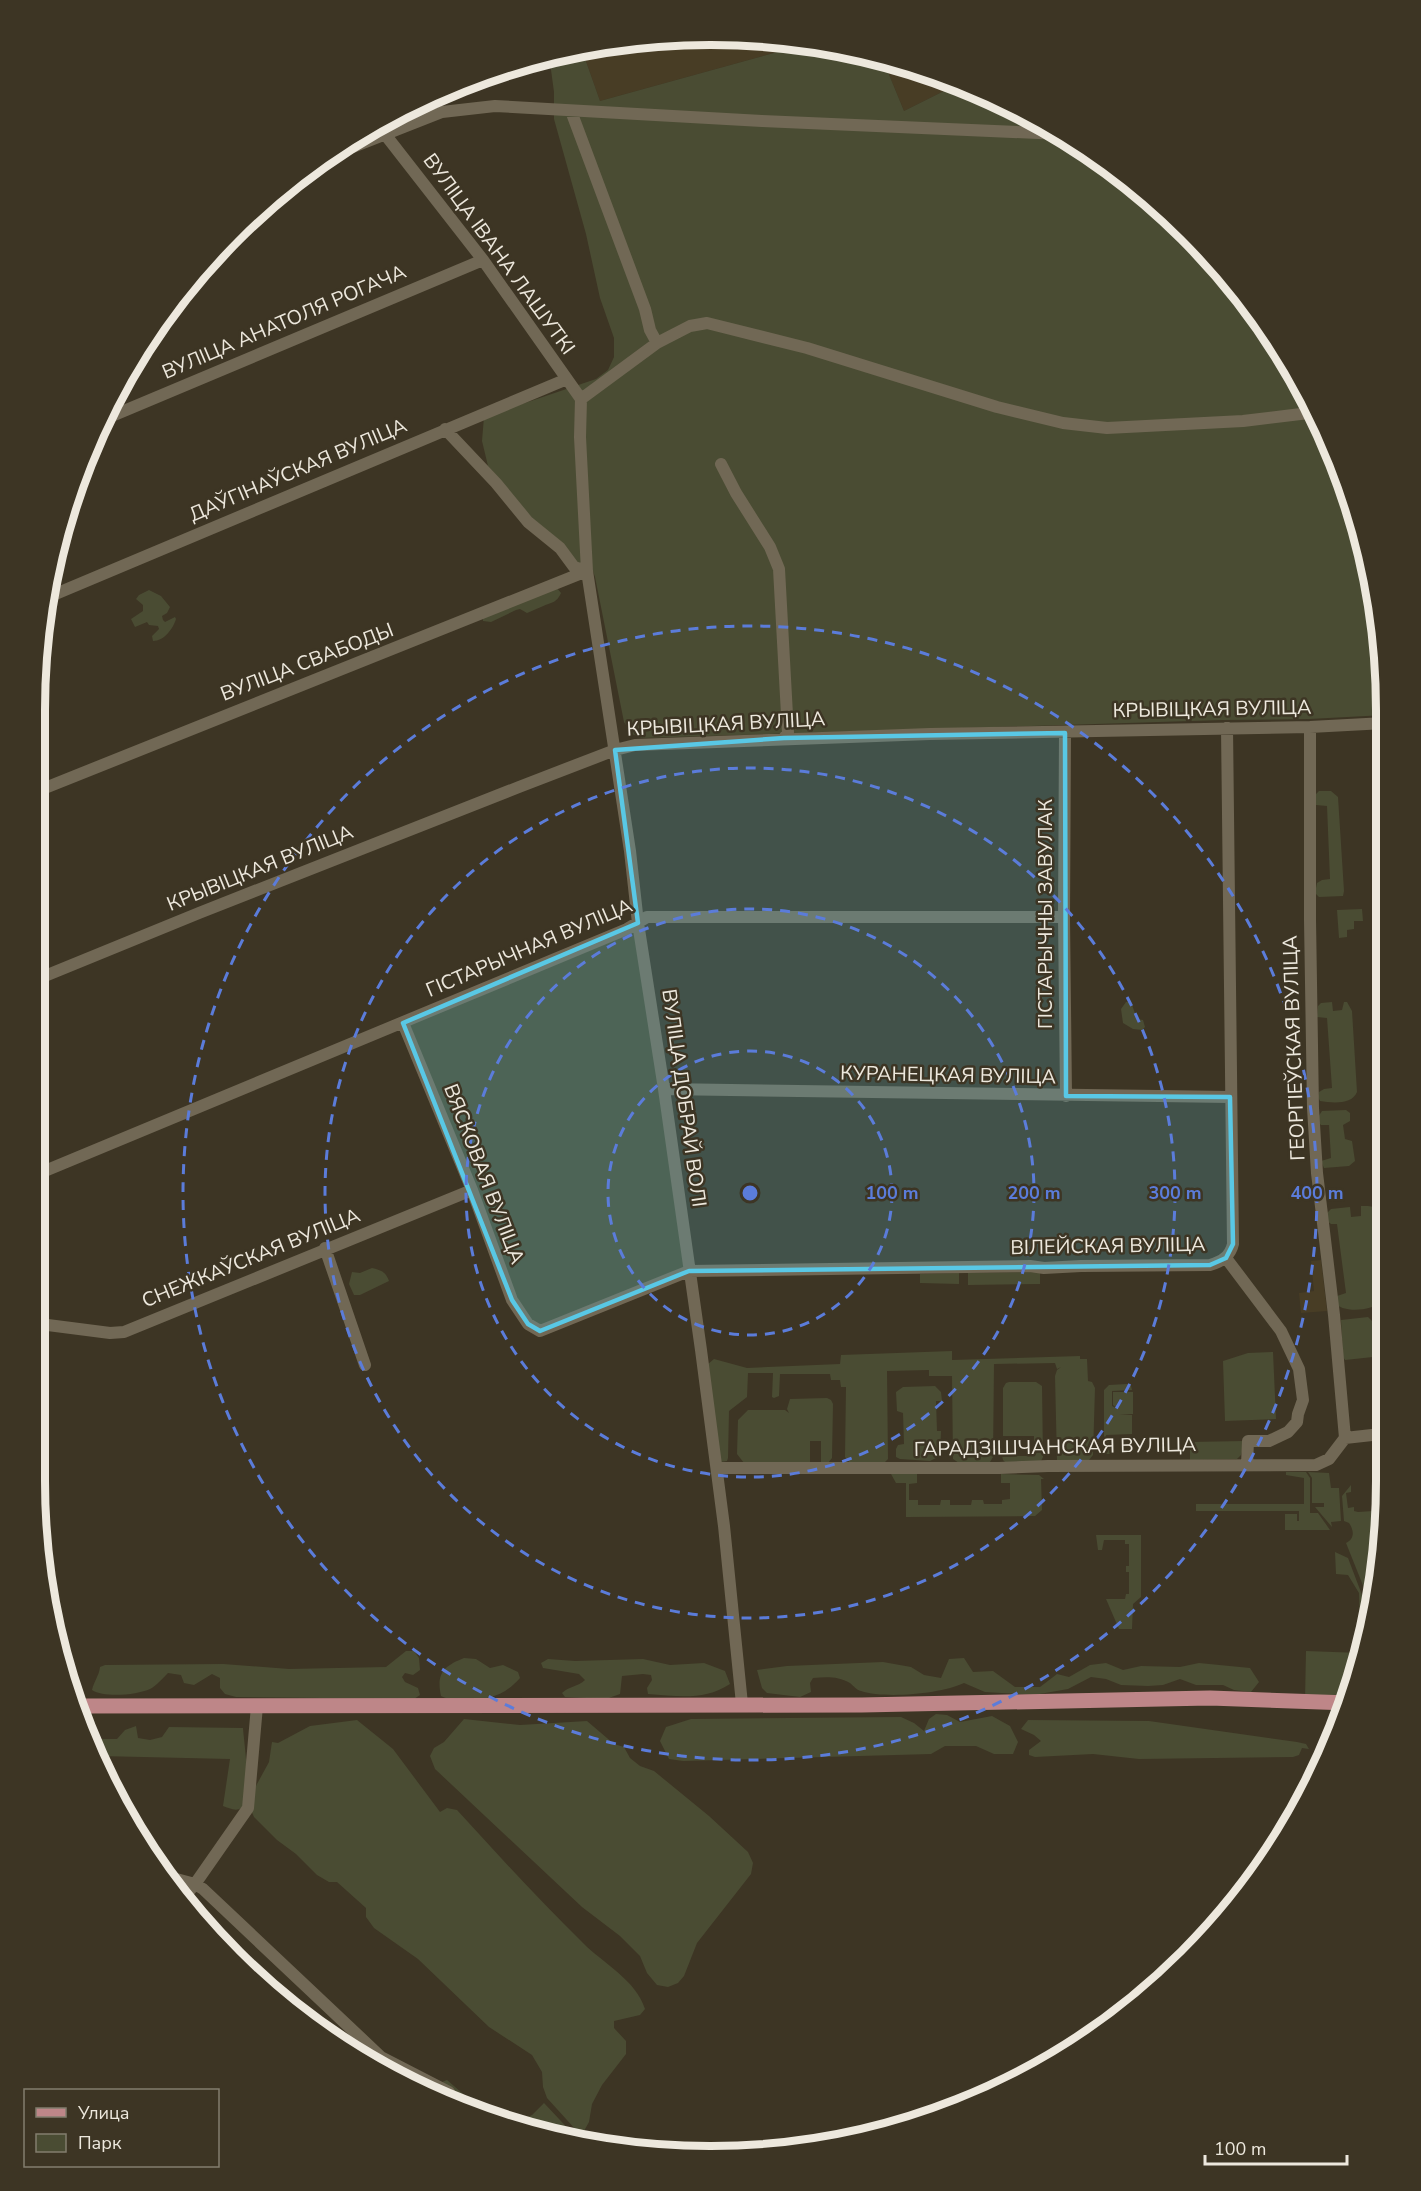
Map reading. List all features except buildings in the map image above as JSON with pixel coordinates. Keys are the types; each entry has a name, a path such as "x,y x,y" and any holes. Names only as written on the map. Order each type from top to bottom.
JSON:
{"main road":[{"path":"85,1706 874,1705 1210,1698 1338,1702"}],"street":[{"path":"370,139 442,112 495,106 1041,133"},
{"path":"572,111 645,309 650,330 657,343"},
{"name":"ВУЛІЦА ІВАНА ЛАШУТКІ","path":"384,133 483,260 581,399"},
{"name":"ВУЛІЦА АНАТОЛЯ РОГАЧА","path":"115,415 483,260"},
{"path":"581,399 657,343 690,326 707,323 807,348 997,407 1063,423 1107,428 1243,421 1306,414"},
{"name":"ДАЎГІНАЎСКАЯ ВУЛІЦА","path":"56,594 567,379"},
{"name":"ВУЛІЦА ДОБРАЙ ВОЛІ","path":"581,399 580,437 587,571 630,851 638,922 664,1089 717,1468 742,1704"},
{"path":"445,429 496,483 528,522 560,548 574,567 587,571"},
{"path":"721,464 736,493 770,547 779,569 788,734 784,738"},
{"name":"ВУЛІЦА СВАБОДЫ","path":"45,788 587,571"},
{"name":"КРЫВІЦКАЯ ВУЛІЦА","path":"45,976 615,750 635,745 784,738 1310,727 1376,723"},
{"name":"ГЕОРГІЕЎСКАЯ ВУЛІЦА","path":"1310,727 1312,1108 1345,1438"},
{"name":"ВІЛЕЙСКАЯ ВУЛІЦА","path":"540,1331 689,1271 1030,1266 1044,1269 1081,1266 1210,1265 1226,1258 1233,1245 1227,728"},
{"name":"ГІСТАРЫЧНЫ ЗАВУЛАК","path":"1065,733 1066,1096"},
{"name":"ГІСТАРЫЧНАЯ ВУЛІЦА","path":"45,1171 627,929 647,917 1064,917"},
{"name":"ВЯСКОВАЯ ВУЛІЦА","path":"403,1023 512,1300 528,1324 540,1331"},
{"name":"КУРАНЕЦКАЯ ВУЛІЦА","path":"664,1089 1230,1097"},
{"name":"СНЕЖКАЎСКАЯ ВУЛІЦА","path":"45,1325 110,1333 123,1332 325,1248 471,1191"},
{"path":"325,1248 365,1365"},
{"path":"1226,1258 1281,1331 1299,1369 1303,1400 1297,1422 1288,1432 1269,1441 1248,1441 1247,1465"},
{"path":"1345,1438 1376,1435"},
{"name":"ГАРАДЗІШЧАНСКАЯ ВУЛІЦА","path":"717,1468 999,1468 1321,1464 1329,1459 1345,1438"},
{"path":"188,1892 248,1808 257,1706"},
{"path":"178,1880 195,1884 232,1914 381,2057 447,2091"}],"highlighted area":[{"path":"1065,733 1066,1096 1230,1097 1233,1244 1226,1258 1210,1265 689,1271 540,1331 528,1324 512,1300 403,1023 638,923 615,750 784,738"}],"shaded area":[{"path":"667,46 754,46 786,50 600,101 585,57"},
{"path":"887,69 948,89 904,111"},
{"path":"1321,1260 1327,1311 1301,1313 1299,1293 1314,1291 1311,1261"}],"green space":[{"path":"786,50 797,51 887,69 904,111 948,89 965,96 1043,134 1116,183 1149,210 1211,272 1264,341 1307,416 1341,497 1363,581 1375,667 1376,715 641,738 632,734 624,722 595,577 587,553 587,571 547,536 488,466 482,441 484,417 596,379 608,370 614,357 614,338 600,298 586,234 554,119 554,92 550,65 585,57 600,101"},
{"path":"557,588 561,593 553,602 527,613 520,609 491,622 483,621 483,618"},
{"path":"149,590 161,596 170,607 162,616 163,620 165,622 175,617 176,619 168,634 153,641 152,636 159,629 158,626 149,625 147,622 135,627 131,619 143,611 143,605 136,599"},
{"path":"1319,791 1331,791 1338,797 1343,896 1319,897 1315,893 1317,883 1330,879 1327,806 1316,805 1316,794"},
{"path":"1362,909 1363,921 1354,921 1354,929 1347,930 1347,937 1339,938 1337,910"},
{"path":"638,923 689,1271 550,1328 528,1324 403,1023"},
{"path":"1126,1002 1131,1002 1137,1019 1143,1020 1145,1027 1142,1030 1133,1029 1123,1023 1121,1009"},
{"path":"1332,1002 1333,1011 1342,1010 1344,1002 1347,1002 1352,1011 1357,1092 1351,1099 1341,1102 1320,1101 1318,1097 1319,1092 1332,1088 1327,1018 1317,1017 1318,1006 1321,1003"},
{"path":"1346,1110 1350,1113 1350,1121 1343,1125 1345,1139 1352,1141 1355,1161 1349,1166 1324,1168 1321,1161 1331,1158 1329,1125 1321,1125 1318,1117 1322,1111"},
{"path":"1361,1206 1376,1209 1376,1306 1353,1310 1337,1305 1337,1296 1346,1293 1337,1224 1327,1221 1326,1214 1331,1209 1350,1207 1351,1217 1361,1216"},
{"path":"372,1268 383,1272 389,1281 360,1295 354,1295 349,1284 352,1272 360,1273"},
{"path":"1040,1272 1040,1284 968,1285 968,1273"},
{"path":"959,1273 959,1284 920,1283 920,1274"},
{"path":"1368,1317 1372,1321 1373,1357 1345,1360 1341,1320"},
{"path":"952,1351 952,1360 1080,1356 1080,1359 1087,1359 1088,1381 1092,1382 1095,1388 1093,1455 1089,1460 1057,1461 1055,1376 1061,1367 1057,1369 1055,1363 994,1364 993,1457 990,1462 959,1463 953,1459 952,1376 929,1376 929,1370 887,1371 888,1459 884,1463 850,1463 845,1457 846,1387 841,1387 840,1380 831,1380 830,1374 780,1374 779,1396 774,1398 772,1397 773,1373 748,1373 747,1397 729,1411 728,1458 727,1461 720,1462 708,1364 714,1359 747,1368 840,1364 841,1355"},
{"path":"1273,1352 1276,1419 1225,1421 1223,1361 1248,1353"},
{"path":"1009,1382 1036,1382 1042,1386 1043,1457 1041,1461 1005,1462 1003,1460 1002,1456 1034,1456 1034,1436 1003,1436 1003,1388"},
{"path":"1127,1384 1132,1390 1112,1391 1112,1406 1118,1409 1113,1405 1113,1392 1133,1392 1133,1414 1119,1414 1132,1415 1132,1434 1106,1435 1106,1440 1114,1440 1114,1454 1104,1454 1104,1390 1109,1385"},
{"path":"935,1386 941,1392 942,1401 936,1401 937,1431 941,1431 940,1456 930,1461 896,1457 898,1445 904,1444 903,1413 897,1411 896,1392 903,1387"},
{"path":"827,1398 833,1404 832,1458 828,1463 821,1463 821,1441 810,1441 810,1463 744,1463 737,1454 738,1420 748,1410 785,1410 789,1413 787,1409 790,1399"},
{"path":"1245,1441 1241,1455 1237,1459 1190,1460 1190,1442"},
{"path":"1286,1472 1306,1472 1310,1478 1310,1513 1318,1513 1330,1530 1285,1530 1285,1514 1297,1514 1297,1521 1299,1521 1299,1511 1196,1511 1196,1504 1304,1504 1304,1478 1286,1475"},
{"path":"1308,1472 1329,1473 1331,1488 1339,1488 1341,1521 1331,1522 1332,1527 1315,1507 1324,1507 1324,1503 1312,1503 1312,1478"},
{"path":"891,1474 917,1474 917,1483 909,1484 909,1500 918,1500 918,1505 940,1505 941,1500 950,1500 950,1505 971,1505 972,1500 983,1500 984,1504 1002,1504 1002,1500 1010,1499 1010,1483 1001,1483 1001,1474 1039,1475 1044,1479 1041,1479 1042,1510 1035,1516 906,1517 906,1483 896,1483"},
{"path":"1351,1485 1351,1492 1346,1493 1348,1508 1354,1507 1354,1511 1358,1512 1373,1511 1375,1508 1366,1593 1346,1543 1351,1539 1353,1531 1349,1523 1344,1521 1342,1496"},
{"path":"1096,1535 1141,1535 1141,1597 1133,1604 1132,1629 1119,1629 1106,1599 1125,1599 1126,1594 1129,1594 1129,1572 1126,1572 1126,1566 1129,1566 1129,1544 1125,1544 1125,1540 1104,1540 1102,1550 1098,1550"},
{"path":"1335,1552 1348,1558 1364,1601 1360,1624 1359,1593 1348,1575 1336,1574"},
{"path":"406,1651 414,1651 419,1658 420,1670 413,1675 405,1673 402,1677 405,1682 418,1688 420,1695 414,1699 236,1697 225,1694 220,1688 220,1678 212,1674 194,1685 184,1683 181,1675 168,1673 150,1689 129,1694 112,1695 92,1690 100,1667 105,1665 223,1664 289,1669 386,1667"},
{"path":"1306,1651 1353,1653 1339,1699 1305,1700"},
{"path":"464,1658 476,1659 490,1668 503,1665 518,1672 520,1678 502,1693 488,1698 464,1700 441,1696 440,1681 443,1671"},
{"path":"964,1658 973,1672 993,1671 1015,1687 1040,1687 1057,1674 1069,1677 1090,1665 1106,1663 1123,1670 1141,1666 1180,1667 1199,1663 1250,1668 1259,1682 1251,1692 1234,1690 1223,1685 1196,1685 1180,1679 1163,1685 1148,1686 1121,1685 1106,1679 1091,1677 1068,1689 1034,1695 985,1692 964,1683 942,1690 884,1695 861,1691 841,1679 823,1677 813,1678 810,1683 811,1692 800,1697 767,1693 762,1688 757,1670 787,1666 883,1662 911,1667 924,1675 941,1678 949,1659"},
{"path":"548,1659 575,1661 643,1659 670,1665 704,1663 725,1671 730,1684 701,1695 648,1694 647,1688 652,1680 651,1675 643,1674 622,1676 620,1694 606,1699 565,1697 562,1693 585,1680 579,1674 543,1668 541,1663"},
{"path":"936,1714 947,1715 960,1722 992,1716 1010,1726 1018,1742 1013,1754 994,1754 976,1746 945,1746 931,1754 683,1761 669,1759 660,1741 666,1727 691,1719 901,1717 924,1731 929,1719"},
{"path":"464,1719 520,1725 587,1721 614,1744 624,1747 630,1758 640,1766 654,1771 709,1816 748,1852 753,1863 751,1874 697,1943 684,1976 678,1983 668,1987 657,1985 647,1973 640,1956 620,1936 582,1907 435,1769 430,1756 434,1748 444,1742"},
{"path":"357,1720 393,1749 440,1812 447,1808 457,1810 551,1911 591,1951 627,1981 641,1999 645,2009 640,2015 614,2021 614,2028 626,2041 626,2054 602,2085 592,2104 589,2122 584,2131 576,2130 547,2098 543,2087 542,2072 532,2055 489,2027 418,1959 374,1928 366,1917 366,1908 337,1882 329,1882 317,1875 254,1817 250,1808 251,1795 269,1762 272,1742 278,1743 310,1726"},
{"path":"1028,1720 1149,1721 1297,1742 1306,1744 1309,1749 1302,1748 1299,1755 1293,1757 1139,1759 1093,1754 1035,1757 1029,1755 1029,1750 1041,1741 1021,1729"},
{"path":"136,1726 138,1738 150,1740 162,1737 169,1727 243,1728 247,1783 245,1803 241,1808 235,1810 223,1806 230,1759 106,1756 98,1739 117,1739 125,1730"},
{"path":"447,2080 471,2101 456,2095 434,2085"},
{"path":"544,2103 570,2130 524,2119 532,2115"}]}
